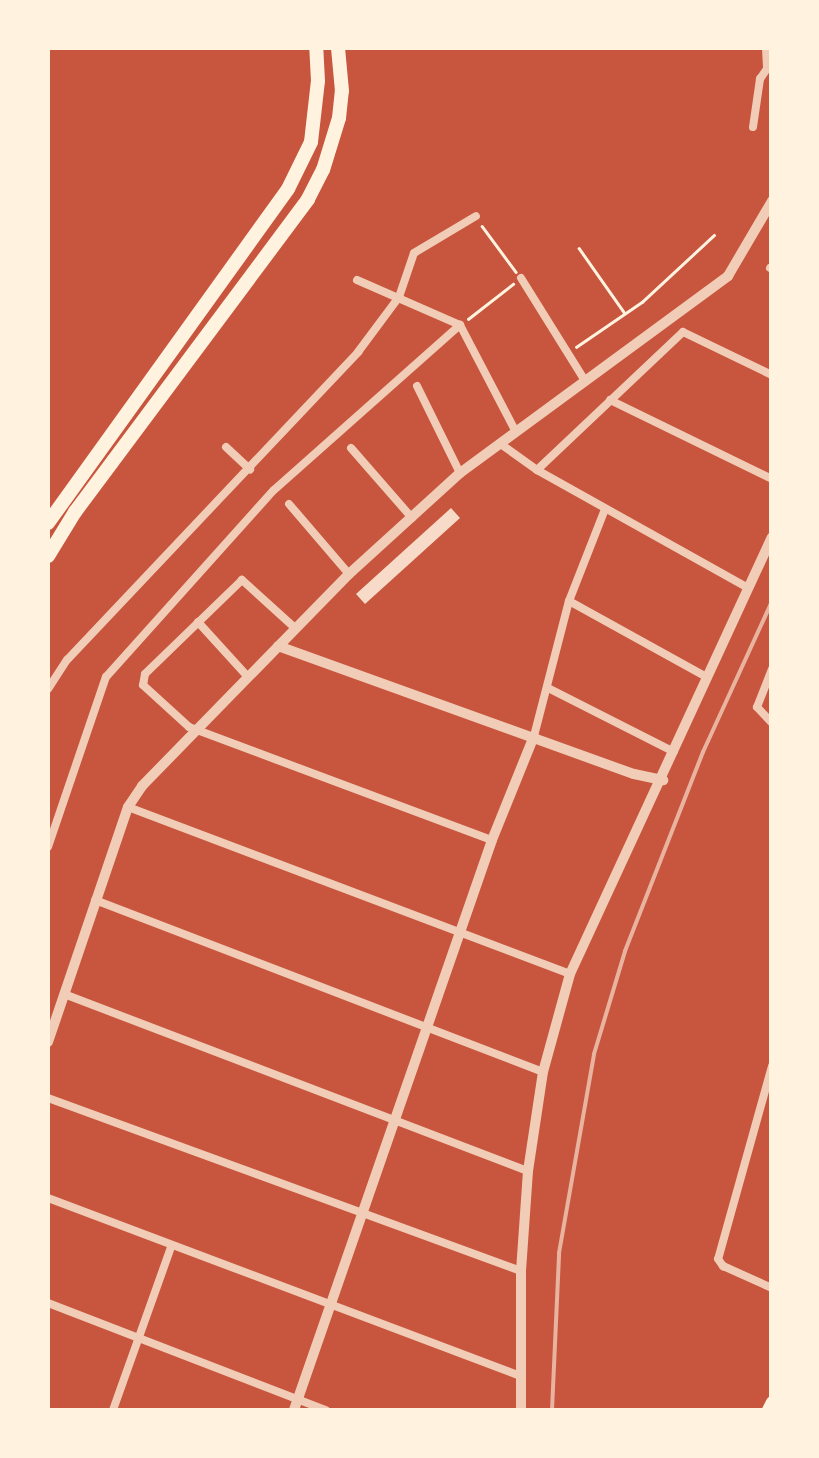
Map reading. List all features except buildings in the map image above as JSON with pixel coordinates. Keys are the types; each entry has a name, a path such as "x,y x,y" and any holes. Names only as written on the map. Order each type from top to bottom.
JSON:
{"highway":[{"path":"48,523 288,189 312,142 318,81 316,48"},
{"path":"48,556 75,512 308,199 323,170 339,118 342,91 338,48"}],"main road":[{"path":"768,1410 772,1402"}],"street":[{"path":"753,127 760,79 770,64 766,48"},
{"path":"48,1042 128,808 142,786 349,574 460,473 728,276 772,202"},
{"path":"48,689 68,660 358,352 399,297 414,253 476,216"},
{"path":"521,278 585,381"},
{"path":"358,280 460,326 516,432"},
{"path":"48,847 106,677 274,490 460,326"},
{"path":"537,470 682,332 772,375"},
{"path":"418,386 460,473"},
{"path":"610,400 772,479"},
{"path":"502,445 537,470 748,588"},
{"path":"226,448 250,468"},
{"path":"351,448 412,518"},
{"path":"289,504 349,574"},
{"path":"295,1406 426,1024 534,736 569,601 605,509"},
{"path":"520,1410 521,1272 528,1171 542,1072 570,974 664,780 705,676 772,537"},
{"path":"296,628 242,580 142,678 189,727 492,840"},
{"path":"569,601 705,676"},
{"path":"198,622 248,677"},
{"path":"278,646 634,774 664,780"},
{"path":"772,668 757,707 772,723"},
{"path":"548,688 674,752"},
{"path":"128,808 570,974"},
{"path":"95,900 426,1024 542,1072"},
{"path":"64,994 528,1171"},
{"path":"772,1066 718,1259 723,1266 772,1288"},
{"path":"48,1098 521,1272"},
{"path":"48,1198 518,1375"},
{"path":"112,1410 171,1247"},
{"path":"48,1302 295,1406 326,1410"}],"path":[{"path":"460,326 521,278 476,216"},
{"path":"567,354 625,314 714,236"},
{"path":"579,248 625,314"}],"railway":[{"path":"552,1410 559,1253 594,1054 625,951 703,752 772,601"}]}
